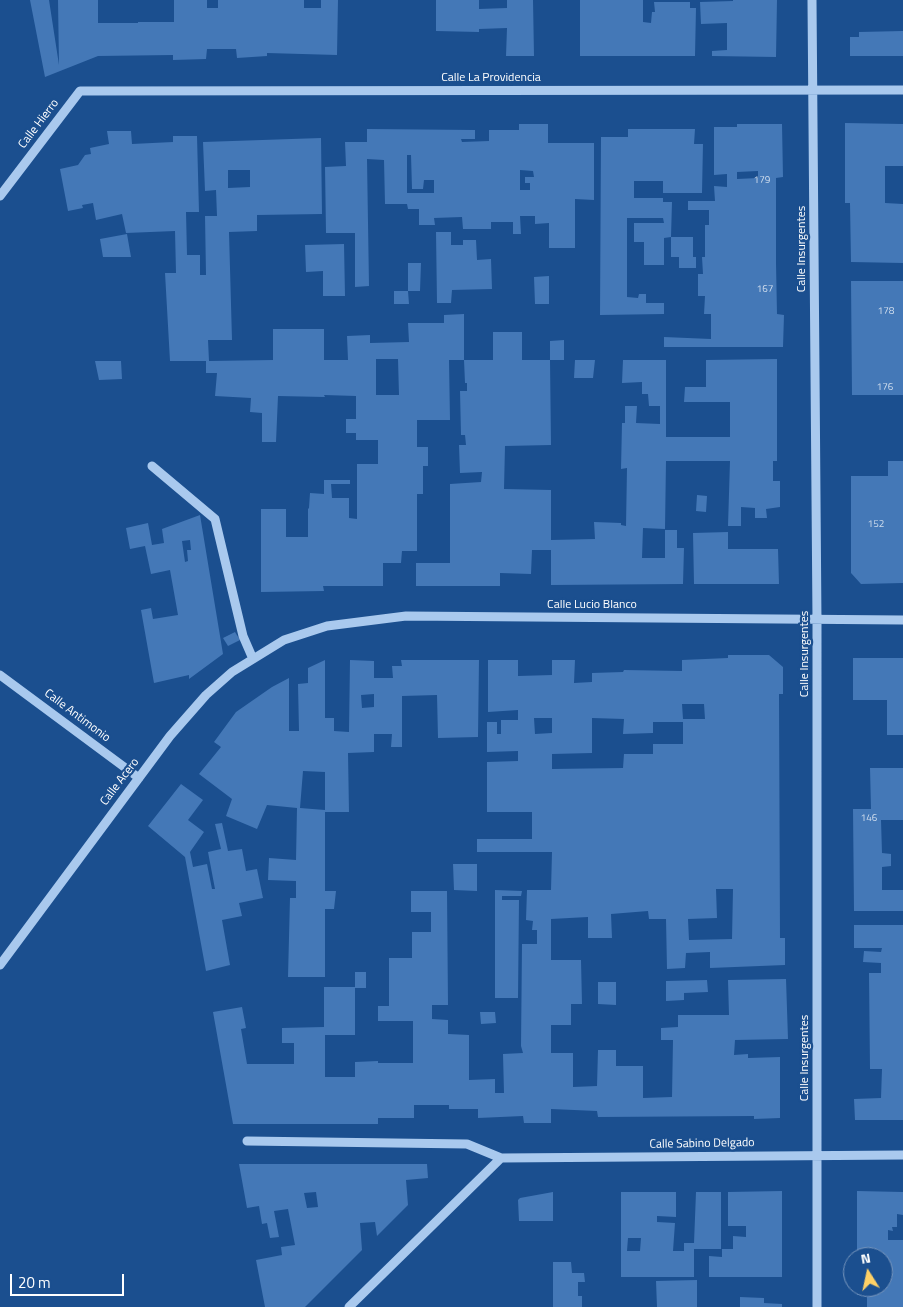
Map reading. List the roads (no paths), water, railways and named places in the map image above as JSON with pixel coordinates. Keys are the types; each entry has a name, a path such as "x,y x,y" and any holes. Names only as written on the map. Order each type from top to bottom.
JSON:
{"street":[{"name":"Calle Insurgentes","path":"812,0 817,620 817,1307"},
{"name":"Calle La Providencia","path":"80,92 903,90"},
{"name":"Calle Hierro","path":"0,196 80,92"},
{"path":"152,466 215,519 243,636 253,659"},
{"name":"Calle Lucio Blanco","path":"284,640 327,626 406,616 903,620"},
{"name":"Calle Acero","path":"0,965 170,736 206,695 232,672 284,640"},
{"name":"Calle Antimonio","path":"0,675 139,778"},
{"name":"Calle Sabino Delgado","path":"247,1141 467,1144 501,1158 903,1155"},
{"path":"349,1307 501,1158"}]}
